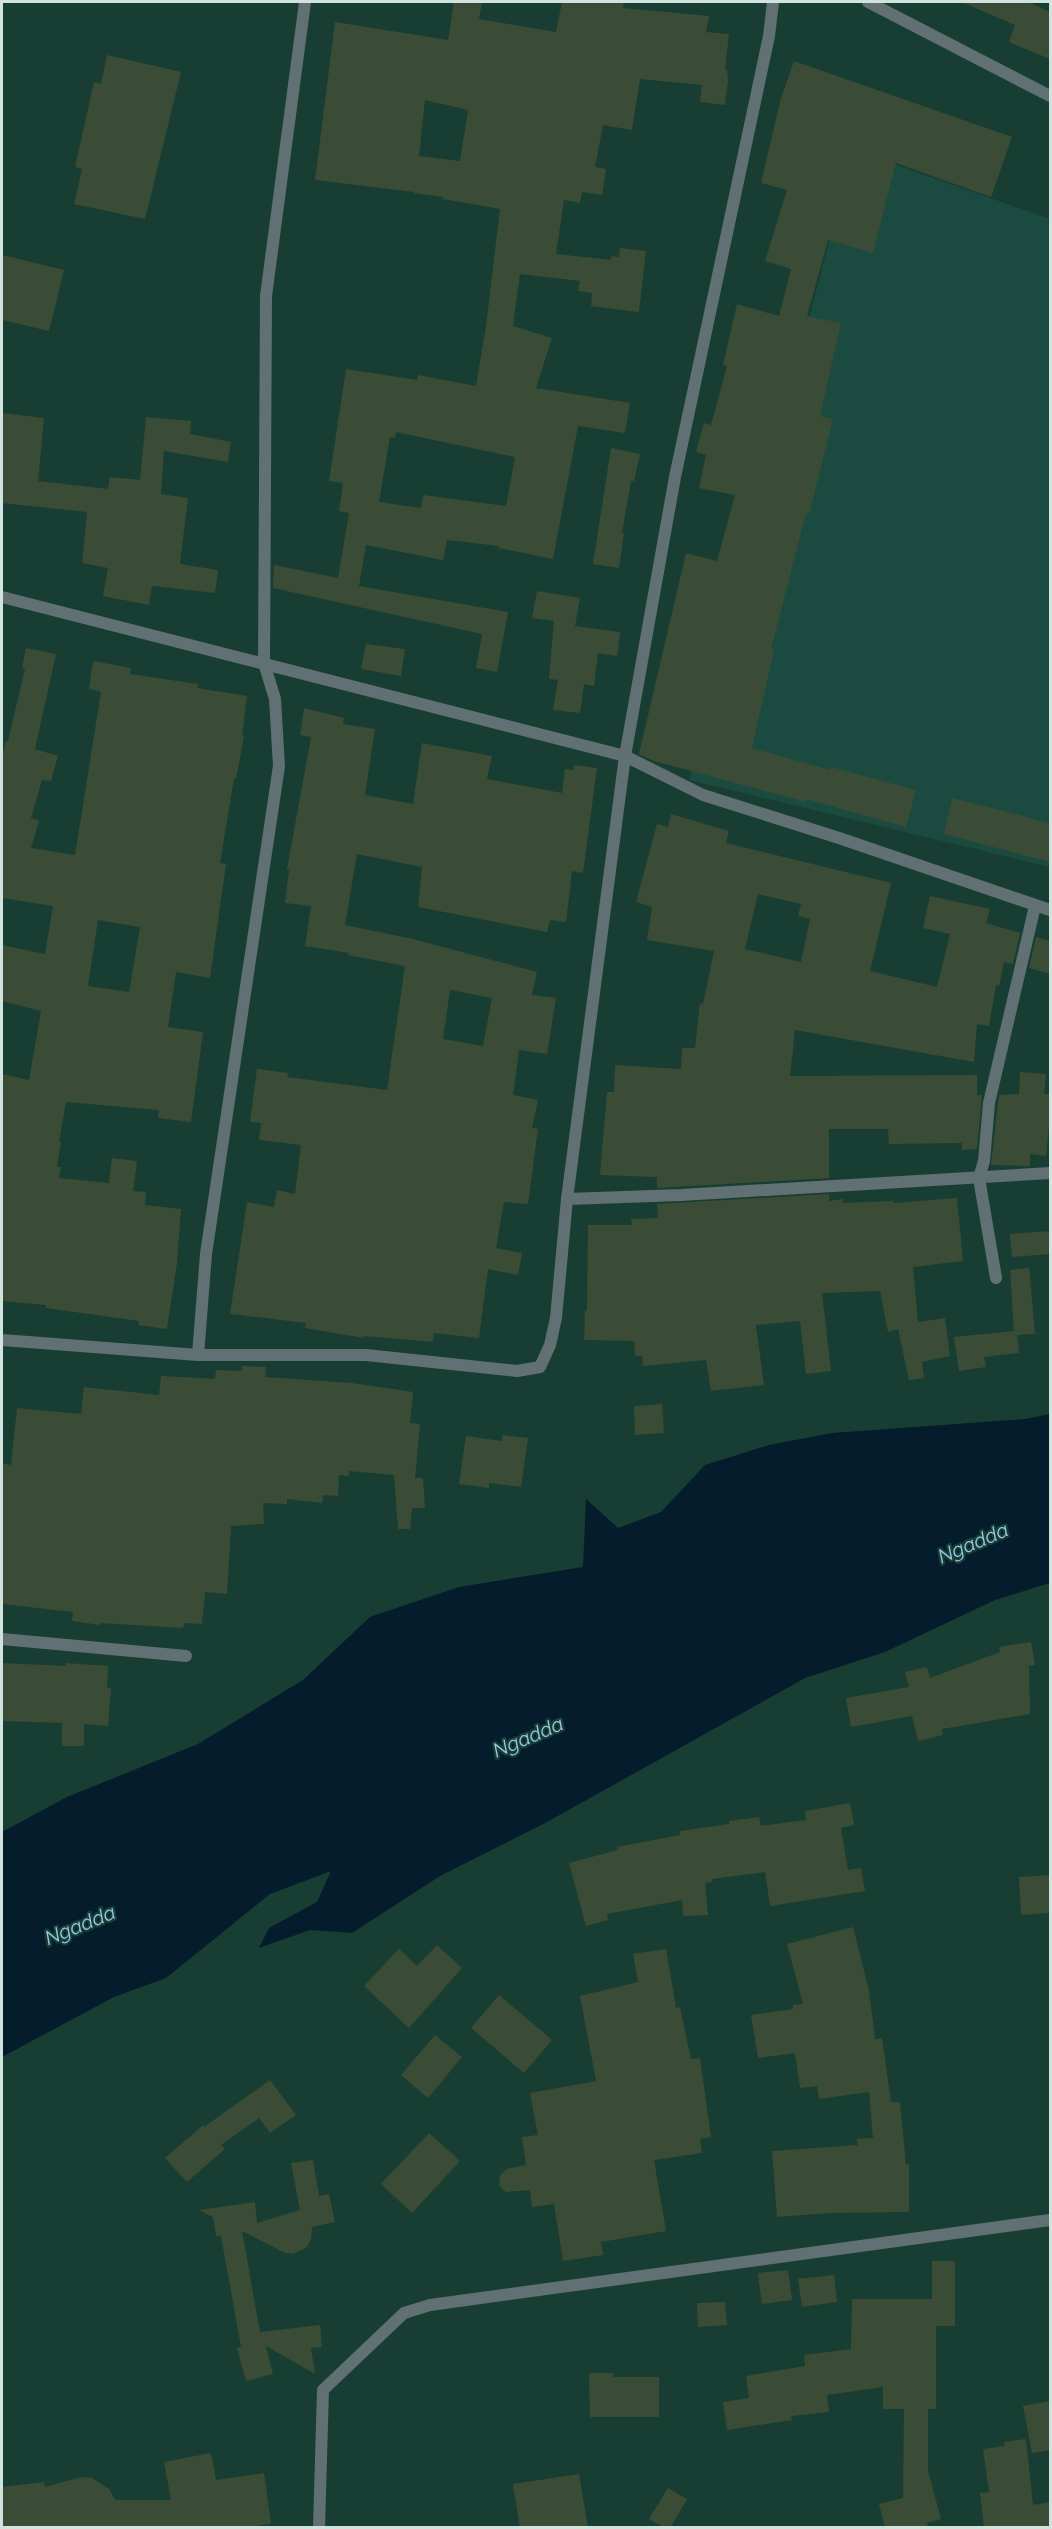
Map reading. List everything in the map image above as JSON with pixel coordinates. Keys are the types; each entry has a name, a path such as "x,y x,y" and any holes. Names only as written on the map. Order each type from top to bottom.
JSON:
{"street":[{"path":"198,1355 206,1254 279,766 275,699 264,663 266,296 305,2"},
{"path":"2,1340 198,1355 366,1355 517,1371 540,1367 550,1345 556,1317 567,1199 625,756 675,477 767,47 773,2"},
{"path":"868,2 1050,96"},
{"path":"2,597 625,756 704,795 1050,910"},
{"path":"996,1278 980,1178 984,1161 989,1103 1035,906"},
{"path":"567,1199 681,1195 1050,1173"},
{"path":"2,1639 186,1656"},
{"path":"319,2528 323,2390 404,2313 430,2305 1050,2220"}],"shaded area":[{"path":"853,150 1050,219 1050,867 689,780"}],"water":[{"name":"Ngadda","path":"1050,1414 1050,1583 995,1600 885,1652 805,1678 547,1822 440,1876 352,1933 310,1930 259,1948 269,1928 317,1902 331,1871 270,1894 166,1978 114,1997 2,2057 2,1832 67,1797 198,1744 303,1680 370,1617 459,1587 583,1567 586,1499 618,1528 661,1512 705,1465 769,1445 832,1433 1025,1419"}],"building":[{"path":"454,2 482,2 479,19 556,32 562,2 624,2 623,8 709,16 706,32 729,34 725,70 727,70 728,80 725,105 700,102 702,85 640,79 632,130 603,125 595,167 606,169 602,195 582,192 580,203 564,200 556,254 611,260 611,256 619,257 620,248 646,251 639,312 591,306 592,293 578,291 580,281 520,274 513,326 552,338 536,388 630,403 625,433 578,426 553,559 499,548 499,546 447,540 443,560 366,545 359,586 508,612 497,672 476,668 482,634 273,588 274,565 338,578 349,513 339,511 343,483 329,481 346,369 417,380 418,375 476,386 486,326 500,209 414,192 315,180 335,22 448,40","holes":["425,100 468,110 460,161 419,156","396,432 515,457 506,506 423,495 421,508 379,502 390,437 395,438"]},
{"path":"962,2 1028,2 1050,12 1050,59 1009,42 1015,25"},
{"path":"107,55 181,72 145,219 74,204 82,169 75,167 94,82 101,84"},
{"path":"794,61 1012,137 991,197 896,163 873,253 828,240 807,316 841,323 820,416 833,419 771,649 774,650 752,748 830,770 831,767 916,790 906,827 654,761 639,754 686,553 717,561 735,495 699,488 706,455 696,452 704,423 711,425 727,366 723,365 737,304 779,316 791,269 765,261 787,190 761,183 781,98"},
{"path":"2,255 64,270 49,331 2,320"},
{"path":"2,413 44,418 38,481 108,489 110,477 140,480 146,417 191,421 190,434 231,442 228,462 164,451 161,494 188,498 180,564 218,570 215,593 152,586 149,605 103,596 108,568 82,563 87,512 2,503"},
{"path":"611,448 640,454 634,481 631,481 622,533 624,533 619,568 593,564"},
{"path":"537,591 580,598 575,626 620,632 617,656 598,653 594,686 584,684 580,713 553,710 558,680 549,679 554,621 532,618"},
{"path":"366,644 405,649 401,676 361,669"},
{"path":"26,648 56,654 35,749 58,756 51,781 42,780 31,818 39,821 31,848 75,855 101,692 89,689 93,661 131,668 130,674 198,684 197,688 247,696 242,736 244,736 236,779 234,778 220,863 226,864 210,978 176,972 168,1027 203,1032 191,1122 158,1118 159,1110 66,1102 59,1142 61,1142 57,1167 61,1167 59,1178 109,1183 112,1158 137,1161 133,1191 146,1192 145,1205 181,1209 177,1263 167,1329 138,1325 139,1321 46,1308 46,1305 2,1301 2,1074 29,1080 41,1011 2,1001 2,945 45,954 53,906 2,898 2,758 25,669 22,668","holes":["98,920 140,927 129,992 88,986"]},
{"path":"304,708 344,718 343,724 375,729 365,795 413,804 422,743 492,756 487,779 562,793 565,769 574,770 574,765 597,768 583,873 572,871 566,922 550,920 547,932 418,907 422,867 357,854 345,925 413,939 537,972 532,995 556,998 547,1054 519,1050 513,1095 538,1100 532,1128 538,1129 528,1204 504,1202 496,1248 522,1253 518,1275 488,1269 479,1338 434,1333 433,1342 364,1336 364,1338 305,1328 306,1323 230,1314 247,1202 274,1207 277,1190 295,1194 301,1145 259,1140 261,1123 250,1122 257,1069 288,1073 287,1077 387,1090 405,966 305,946 311,906 285,903 289,870 287,869 311,737 300,735","holes":["450,990 492,998 483,1046 443,1039"]},
{"path":"952,798 1050,823 1050,862 944,834"},
{"path":"671,814 729,831 726,843 891,883 870,971 937,987 950,934 923,928 930,896 990,909 986,923 1020,933 1013,964 1004,962 999,986 996,985 989,1026 977,1024 974,1062 795,1030 790,1076 977,1075 977,1095 982,1095 977,1149 962,1150 962,1143 889,1144 888,1129 829,1129 829,1178 657,1188 657,1177 600,1175 607,1092 614,1092 615,1065 681,1069 682,1048 695,1048 700,1003 703,1004 714,951 647,940 652,907 636,902 657,824 668,827","holes":["758,894 801,904 798,916 810,919 801,962 745,949"]},
{"path":"1036,937 1050,941 1050,974 1029,968"},
{"path":"1020,1072 1046,1074 1044,1094 1050,1094 1050,1117 1046,1156 1030,1154 1030,1166 991,1165 999,1095 1019,1094"},
{"path":"829,1194 829,1201 843,1199 843,1203 894,1201 894,1203 957,1198 963,1261 913,1267 918,1322 945,1318 950,1356 922,1362 924,1378 909,1380 898,1329 888,1332 880,1291 822,1293 831,1371 806,1374 800,1321 756,1325 764,1385 711,1391 706,1360 643,1366 642,1356 635,1356 634,1341 584,1340 585,1311 587,1311 588,1225 632,1225 631,1219 658,1218 657,1204"},
{"path":"1050,1231 1050,1254 1012,1257 1010,1234"},
{"path":"1029,1268 1035,1334 1017,1335 1019,1353 984,1357 986,1367 959,1371 954,1337 1014,1331 1010,1270"},
{"path":"242,1366 266,1367 265,1377 352,1383 413,1392 410,1423 420,1424 415,1478 423,1478 425,1508 412,1508 410,1529 398,1529 394,1475 349,1471 349,1476 339,1475 338,1496 323,1495 322,1503 287,1499 287,1504 263,1503 264,1524 231,1526 227,1594 205,1592 202,1624 184,1623 183,1628 101,1623 100,1625 72,1621 73,1612 2,1604 2,1463 11,1465 17,1408 81,1414 84,1387 159,1395 161,1376 215,1379 216,1370 242,1371"},
{"path":"662,1404 664,1433 635,1435 634,1406"},
{"path":"502,1435 528,1438 521,1487 489,1483 489,1488 459,1484 466,1436 502,1441"},
{"path":"1031,1642 1035,1665 1029,1666 1030,1714 942,1729 943,1735 918,1741 912,1716 851,1727 846,1698 909,1687 905,1672 927,1667 930,1678 1000,1652 999,1647"},
{"path":"2,1663 66,1666 66,1663 108,1666 107,1688 111,1688 108,1726 84,1724 84,1746 62,1746 62,1723 2,1721"},
{"path":"850,1803 854,1825 841,1828 848,1870 861,1868 865,1891 770,1906 765,1872 712,1879 712,1882 705,1883 708,1915 683,1916 682,1900 607,1914 608,1920 586,1926 569,1863 618,1850 617,1847 680,1835 680,1831 759,1817 761,1826 806,1820 805,1811"},
{"path":"1050,1875 1050,1913 1021,1915 1019,1877"},
{"path":"853,1927 869,1991 875,2039 882,2038 891,2102 900,2102 906,2165 909,2164 909,2212 830,2213 777,2217 772,2151 858,2145 857,2139 873,2138 869,2092 819,2099 817,2086 800,2088 795,2053 758,2058 751,2015 793,2009 793,2005 803,2004 787,1944"},
{"path":"437,1945 462,1968 409,2028 364,1986 399,1949 417,1966"},
{"path":"666,1949 676,2008 680,2007 691,2059 700,2058 711,2137 700,2139 702,2153 654,2160 666,2231 601,2242 603,2255 563,2261 554,2204 532,2207 530,2190 506,2192 499,2185 500,2175 507,2169 526,2165 522,2137 538,2135 530,2093 596,2081 580,1996 638,1982 633,1954"},
{"path":"499,1995 552,2040 524,2073 471,2028"},
{"path":"435,2035 462,2057 428,2098 401,2075"},
{"path":"270,2080 296,2115 270,2133 259,2118 221,2145 225,2149 187,2182 165,2158 203,2125 204,2127"},
{"path":"429,2133 460,2161 412,2213 381,2184"},
{"path":"313,2160 319,2196 329,2194 335,2222 312,2227 311,2239 307,2247 293,2254 285,2253 242,2231 260,2332 320,2325 322,2347 311,2348 315,2374 266,2346 273,2374 246,2381 237,2348 241,2347 221,2236 216,2236 213,2217 199,2210 255,2202 257,2223 300,2210 291,2163"},
{"path":"932,2261 955,2261 955,2326 936,2326 936,2409 928,2409 928,2471 941,2519 927,2523 929,2528 885,2528 879,2504 903,2498 904,2409 883,2409 883,2387 827,2395 829,2412 791,2416 792,2420 727,2430 723,2402 749,2398 746,2376 805,2366 804,2355 851,2349 852,2299 932,2299"},
{"path":"788,2270 792,2300 762,2304 758,2273"},
{"path":"834,2275 837,2302 802,2307 798,2279"},
{"path":"725,2302 727,2325 698,2327 697,2303"},
{"path":"589,2373 613,2373 613,2377 659,2377 659,2417 590,2417"},
{"path":"1050,2401 1050,2450 1032,2453 1023,2406"},
{"path":"1026,2439 1033,2505 1050,2502 1050,2528 984,2528 980,2493 989,2492 983,2449 1005,2446 1004,2442"},
{"path":"211,2453 216,2480 264,2473 271,2524 241,2528 2,2528 2,2487 44,2482 45,2487 81,2477 92,2478 109,2489 115,2500 171,2500 164,2462"},
{"path":"579,2474 588,2528 520,2528 513,2484"},
{"path":"668,2488 687,2499 670,2528 665,2528 649,2519"}]}
